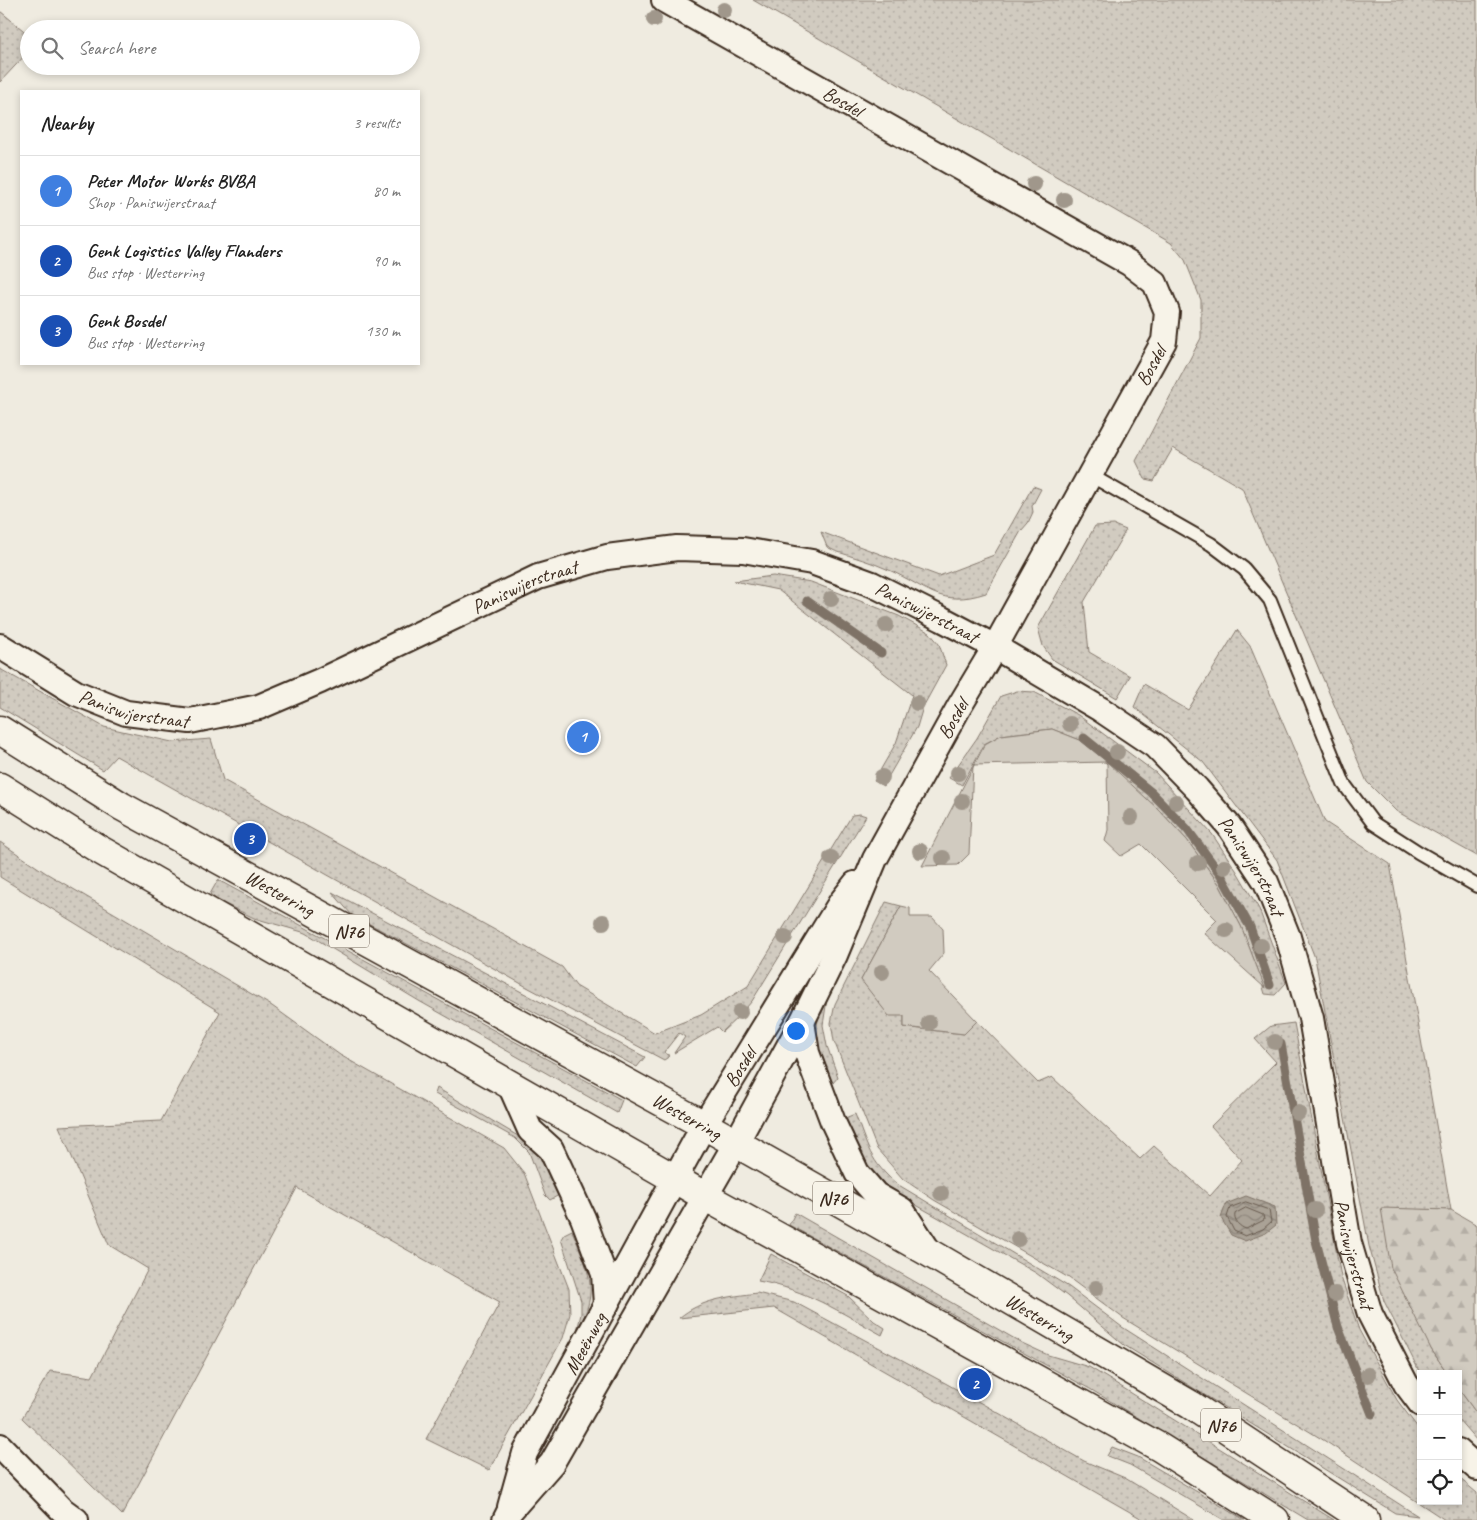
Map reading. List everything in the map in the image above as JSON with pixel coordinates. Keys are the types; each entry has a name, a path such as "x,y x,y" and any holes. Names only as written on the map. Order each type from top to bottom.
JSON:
{"main road":[{"name":"Westerring","path":"0,730 121,806 704,1125 930,1253 1191,1405 1365,1520"},
{"name":"N76","path":"0,787 100,850 706,1197 1159,1447 1275,1520"}],"street":[{"name":"Bosdel","path":"664,0 1129,263 1155,283 1167,312 1164,341 995,647 959,707 875,859 835,955 802,1022 706,1197"},
{"name":"Paniswijerstraat","path":"0,646 76,693 126,714 190,721 259,707 320,681 538,577 607,557 676,548 743,550 812,562 872,584 995,647 1100,709 1155,746 1197,789 1229,826 1266,882 1288,937 1311,1018 1349,1243 1354,1261 1370,1314 1406,1384 1417,1399"},
{"name":"Bosdel","path":"675,1178 704,1125 841,902 875,859"},
{"path":"802,1022 807,1053 833,1122 857,1173 876,1195 902,1210 930,1253"},
{"path":"510,1085 530,1130 551,1149 583,1218 604,1274 606,1305"},
{"name":"Meeënweg","path":"507,1516 524,1453 675,1178"},
{"name":"Meeënweg","path":"507,1516 552,1463 706,1197"},
{"path":"0,1446 61,1509 76,1520"},
{"path":"1462,1455 1477,1468"}],"lane":[{"path":"1090,475 1211,544 1244,569 1270,600 1344,784 1373,823 1477,886"}],"green space":[{"path":"753,0 1477,0 1477,856 1396,811 1367,782 1242,488 1173,448 1154,481 1145,479 1136,461 1201,338 1201,300 1185,260 1171,243"},
{"path":"0,11 20,28 20,61 0,82"},
{"path":"1033,486 1041,489 1032,506 1033,512 1028,523 1021,531 986,593 970,597 945,597 935,594 883,567 835,551 827,547 821,532 939,576 994,555"},
{"path":"1114,525 1126,530 1084,602 1089,652 1130,676 1117,698 1052,659 1043,646 1038,628 1095,526"},
{"path":"773,576 811,582 899,616 930,633 939,644 946,665 923,707 917,727 883,786 874,781 896,743 912,695 778,590 734,581"},
{"path":"1237,630 1250,646 1325,822 1390,864 1451,1210 1381,1209 1431,1349 1445,1370 1418,1370 1384,1301 1369,1246 1315,958 1277,860 1203,762 1134,707 1144,684 1188,710"},
{"path":"0,669 104,727 172,742 211,739 223,780 562,967 576,986 655,1033 701,1015 748,986 852,815 860,814 866,816 752,1001 722,1032 717,1027 674,1053 685,1037 679,1033 664,1052 670,1056 664,1060 527,987 116,756 103,770 0,707"},
{"path":"1017,691 1034,692 1078,715 1156,773 1212,834 1259,909 1286,983 1275,995 1265,994 1241,926 1219,884 1187,840 1159,810 1080,740 1052,729 1001,735 984,744 962,785 949,778 977,738 1001,696"},
{"path":"1052,729 1080,740 1107,762 974,765 985,744 1001,735"},
{"path":"1107,762 1159,810 1187,840 1219,884 1241,926 1265,988 1204,933 1217,920 1141,844 1121,856 1105,841 1108,830"},
{"path":"973,767 969,854 958,865 922,866"},
{"path":"0,842 46,873 272,1006 340,1055 504,1148 524,1173 569,1289 570,1314 563,1338 489,1470 426,1439 500,1302 297,1188 122,1515 22,1418 50,1371 92,1377 148,1269 109,1245 59,1126 161,1121 220,1012 0,877"},
{"path":"218,880 622,1100 617,1113 419,1001 306,933 254,918 217,900 210,894"},
{"path":"332,892 645,1057 637,1067 351,914"},
{"path":"886,902 901,906 861,980 904,1016 904,1027 964,1034 977,1021 1038,1083 1052,1077 1140,1159 1154,1146 1210,1196 1242,1160 1211,1126 1276,1062 1255,1039 1271,1026 1294,1023 1341,1277 1359,1330 1397,1400 1417,1427 1417,1502 1325,1441 1123,1318 1069,1278 934,1200 903,1179 877,1149 834,1041 831,1023 835,1004"},
{"path":"901,906 910,908 910,917 932,917 943,929 944,953 929,971 977,1021 964,1034 904,1027 904,1016 889,1016 861,980"},
{"path":"828,993 823,1025 827,1046 838,1077 832,1084 822,1059 817,1039 818,1019"},
{"path":"437,1088 528,1142 546,1167 559,1195 550,1200 545,1195 529,1152 515,1138 435,1094"},
{"path":"855,1114 870,1152 881,1168 897,1184 1069,1287 1122,1327 1418,1516 1395,1513 1124,1345 1067,1296 1036,1273 888,1189 871,1172 845,1118"},
{"path":"1381,1208 1451,1210 1477,1225 1477,1414 1462,1393 1462,1370 1445,1370 1431,1349 1391,1268"},
{"path":"795,1213 1022,1343 1048,1355 1089,1367 1334,1520 1308,1520 1090,1389 789,1225"},
{"path":"572,1230 590,1280 589,1303 577,1331 581,1314 581,1301 561,1239 564,1234"},
{"path":"771,1254 848,1296 874,1321 885,1328 882,1335 807,1296 758,1281"},
{"path":"757,1293 794,1302 947,1384 1084,1461 1125,1478 1194,1520 1144,1520 774,1308 679,1318 706,1303"},
{"path":"1462,1393 1477,1414 1477,1441 1462,1424"},
{"path":"1112,1447 1138,1457 1245,1520 1224,1520 1130,1465 1107,1456"},
{"path":"1462,1480 1477,1493 1477,1520 1445,1520 1422,1505 1462,1505"}],"water":[{"path":"1246,1196 1275,1207 1276,1225 1266,1233 1245,1241 1231,1235 1221,1218 1226,1204"}],"waterway":[{"path":"807,601 881,653"},
{"path":"1084,738 1151,792 1187,829 1221,875 1250,927 1270,985"},
{"path":"1281,1044 1316,1241 1338,1327 1372,1414"}],"place":[{"name":"Peter Motor Works BVBA","path":"583,737"},
{"name":"Genk Bosdel","path":"250,839"},
{"name":"Genk Logistics Valley Flanders","path":"975,1384"}]}
